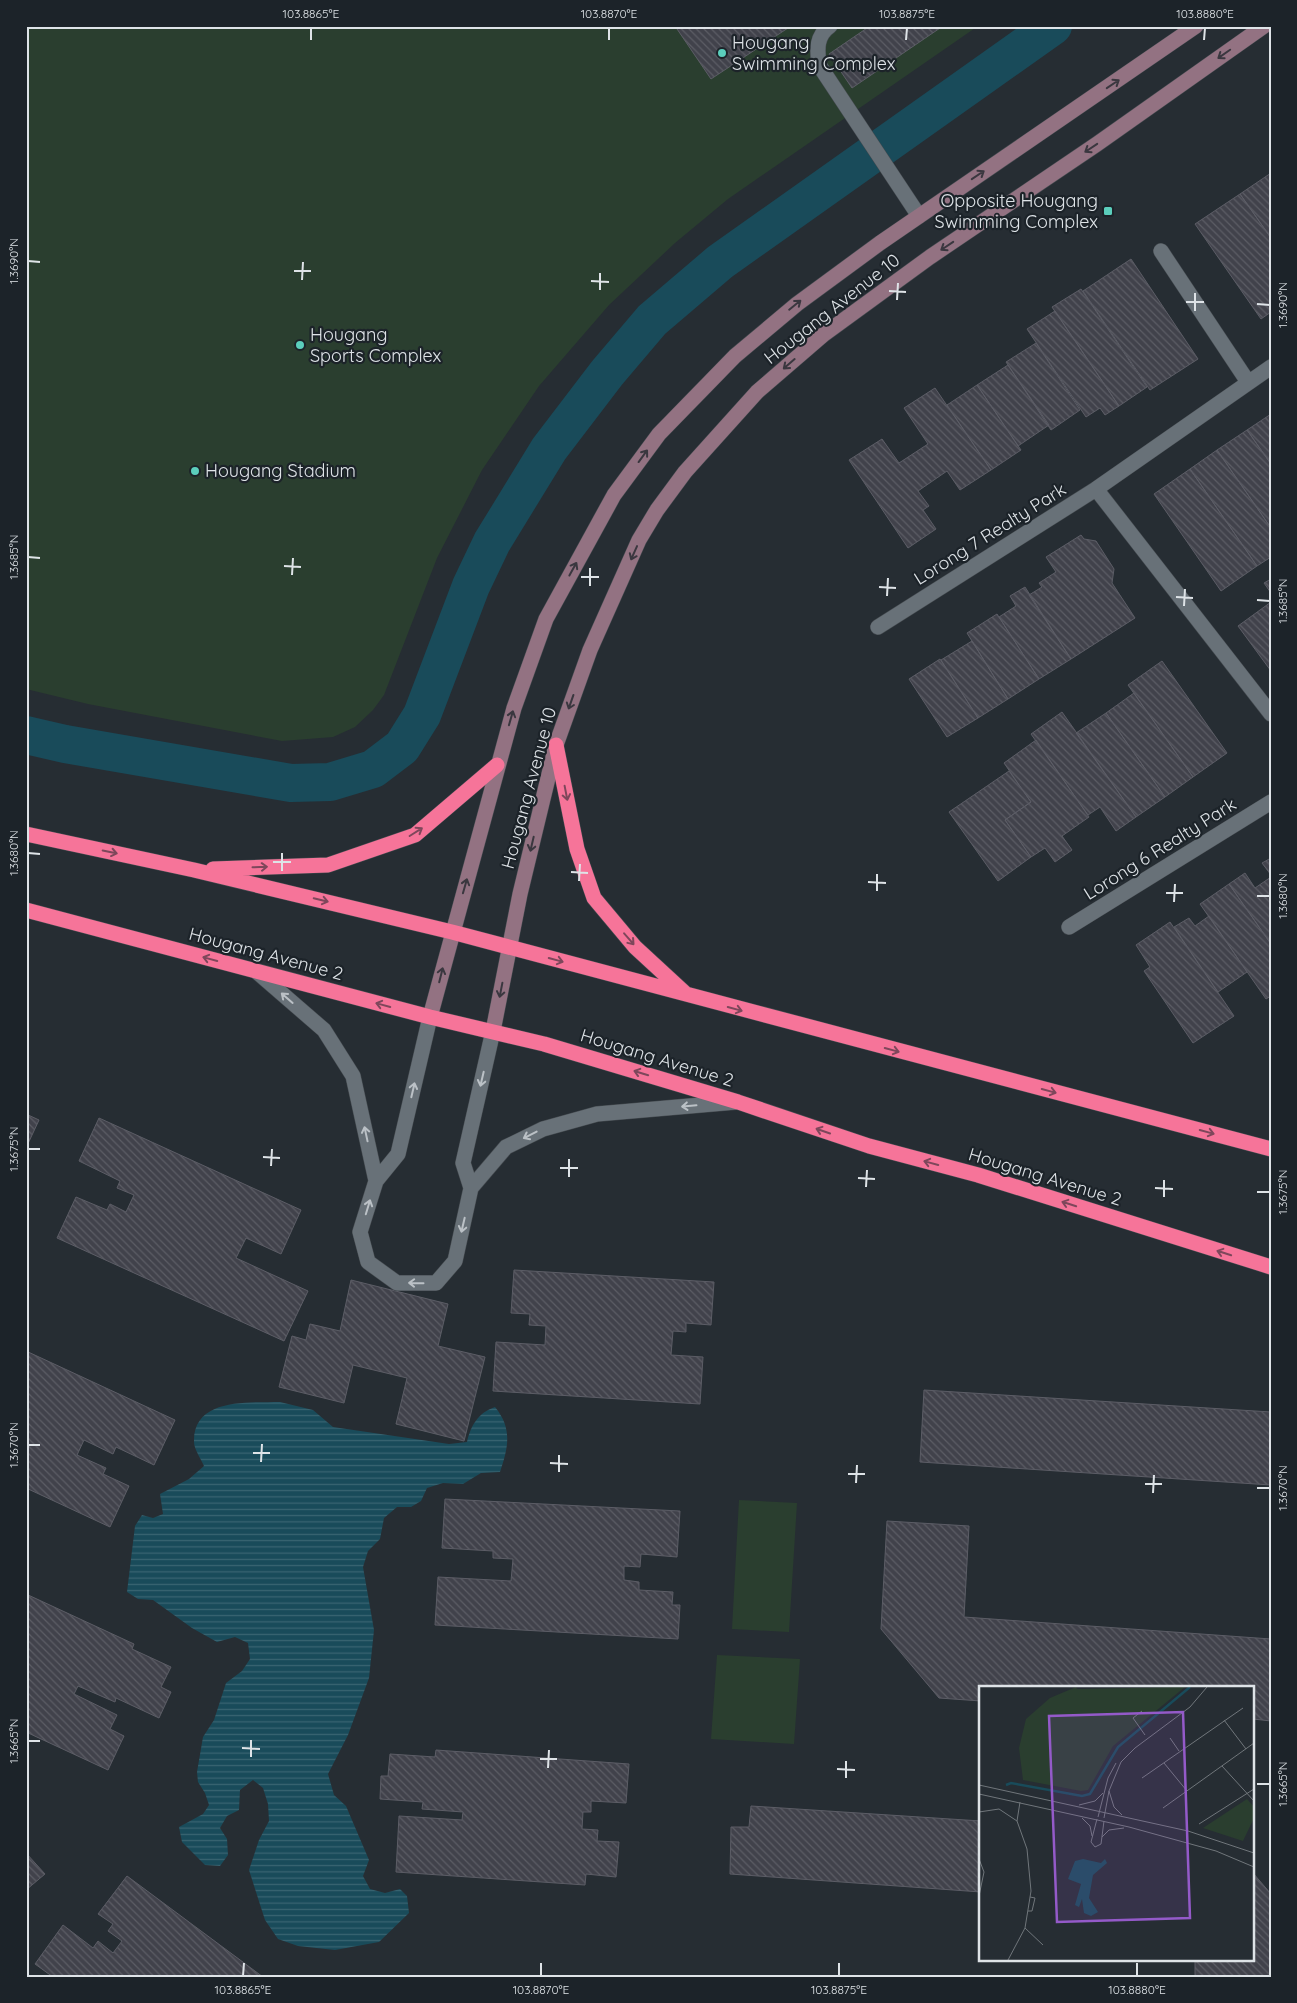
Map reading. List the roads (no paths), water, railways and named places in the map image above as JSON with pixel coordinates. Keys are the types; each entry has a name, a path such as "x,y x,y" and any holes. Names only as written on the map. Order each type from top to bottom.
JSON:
{"highway":[{"path":"556,746 577,849 594,898 635,946 688,996"},
{"path":"194,870 328,865 415,835 498,765"},
{"path":"26,834 194,870 452,932 1271,1149"},
{"name":"Hougang Avenue 2","path":"26,910 430,1017 544,1044 738,1102 869,1146 978,1175 1271,1267"}],"main road":[{"name":"Hougang Avenue 10","path":"430,1017 514,708 546,618 614,495 659,434 742,350 797,304 919,216 1196,26"},
{"name":"Hougang Avenue 10","path":"493,1032 509,948 556,746 590,650 639,540 657,510 685,472 757,392 823,335 899,279 1098,144 1264,26"}],"street":[{"path":"830,26 823,31 817,46 818,65 919,216"},
{"path":"1161,251 1248,382"},
{"name":"Lorong 7 Realty Park","path":"878,627 1096,489 1271,367"},
{"path":"1096,489 1271,714"},
{"name":"Lorong 6 Realty Park","path":"1069,927 1271,802"},
{"path":"257,972 324,1030 353,1076 376,1181"},
{"path":"430,1017 398,1154 376,1181 360,1232 368,1262 397,1283 436,1283 454,1261 471,1188 506,1147 542,1128 597,1114 738,1102"},
{"path":"471,1188 463,1163 493,1032"}],"water":[{"path":"280,1402 313,1410 333,1427 449,1444 467,1442 476,1420 495,1407 501,1415 507,1431 507,1447 500,1472 481,1473 463,1484 443,1483 427,1488 421,1501 411,1507 397,1507 384,1518 380,1539 368,1551 363,1567 374,1630 369,1678 348,1735 328,1774 334,1795 346,1806 369,1860 363,1876 370,1889 385,1893 400,1889 407,1896 409,1913 379,1942 335,1950 298,1946 278,1939 265,1920 249,1870 259,1840 269,1821 268,1804 263,1788 253,1780 240,1790 239,1810 227,1816 220,1828 227,1839 228,1855 220,1866 205,1865 182,1842 179,1827 203,1814 209,1805 205,1793 198,1782 197,1772 203,1737 214,1720 226,1683 242,1671 250,1659 248,1643 235,1637 217,1642 192,1628 153,1600 138,1599 127,1592 135,1526 142,1515 153,1518 163,1514 160,1494 189,1479 204,1466 194,1445 196,1427 203,1417 213,1410 239,1403"}],"waterway":[{"path":"26,735 65,744 291,783 330,782 373,769 402,747 422,715 471,586 492,542 549,449 607,373 652,320 720,262 1053,26"}],"place":[{"name":"Hougang Swimming Complex","path":"722,53"},
{"name":"Opposite Hougang Swimming Complex","path":"1108,211"},
{"name":"Hougang Sports Complex","path":"300,345"},
{"name":"Hougang Stadium","path":"195,471"}]}
